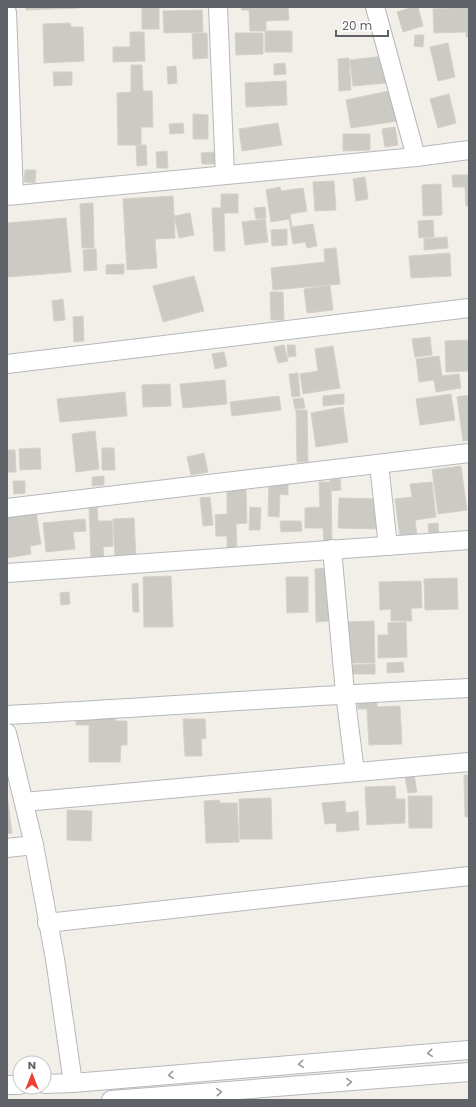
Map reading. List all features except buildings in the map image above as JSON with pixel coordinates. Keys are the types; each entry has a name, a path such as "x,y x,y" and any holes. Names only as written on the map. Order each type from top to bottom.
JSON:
{"street":[{"path":"218,7 226,175"},
{"path":"375,7 416,157"},
{"path":"7,12 10,195 416,157 469,150"},
{"path":"7,364 469,308"},
{"path":"7,508 469,452"},
{"path":"379,464 388,546"},
{"path":"7,574 469,540"},
{"path":"332,549 345,694 355,772"},
{"path":"7,715 176,706 345,694 469,688"},
{"path":"7,733 34,845 47,923 55,960 74,1083"},
{"path":"24,802 469,762"},
{"path":"7,848 34,845"},
{"path":"47,923 469,876"},
{"path":"52,1084 469,1050"},
{"path":"111,1100 469,1072"}]}
